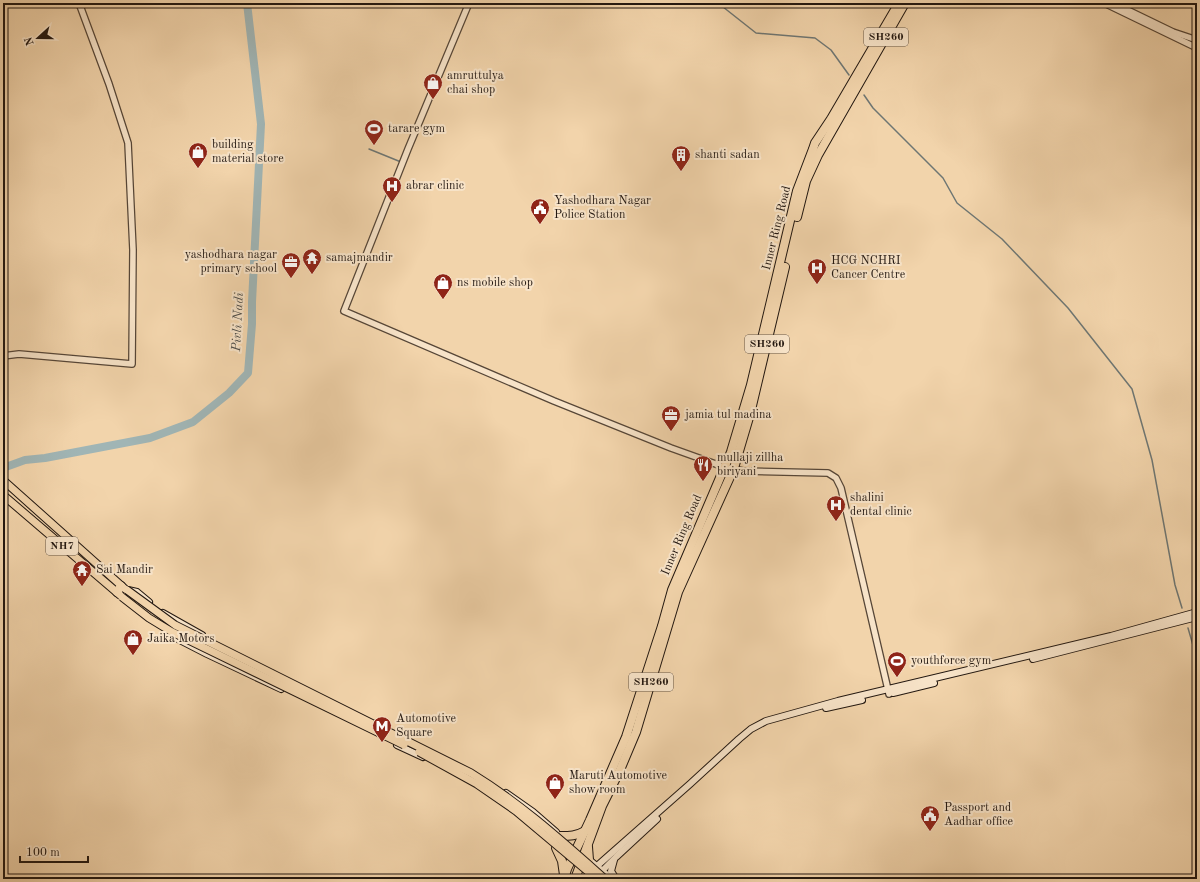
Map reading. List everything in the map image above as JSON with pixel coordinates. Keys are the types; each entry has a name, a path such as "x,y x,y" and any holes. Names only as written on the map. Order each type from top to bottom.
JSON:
{"highway":[{"path":"864,69 900,3"},
{"name":"SH260","path":"849,95 906,3"},
{"name":"Inner Ring Road","path":"574,879 583,861 587,834 626,737 672,590 731,452 751,385 797,191 815,143 849,95"},
{"name":"Inner Ring Road","path":"564,878 576,850 587,834 620,770 636,732 678,592 734,468 750,414 806,181 818,154 849,95"},
{"path":"560,836 587,834"},
{"path":"556,848 562,861 564,878"},
{"path":"564,878 570,870 583,861 599,868"}],"main road":[{"path":"3,480 149,618 172,632 401,744 477,784 516,811 594,878"},
{"name":"NH7","path":"3,495 122,591"},
{"path":"122,591 126,605 171,635 195,648 336,714 475,784 509,807 571,861 598,861 613,855"},
{"path":"122,591 137,592 160,612 212,641 328,697 478,775 521,803 576,850 594,878"},
{"path":"122,591 175,625 471,773 496,788 543,824 605,879"},
{"path":"1184,619 1197,612"},
{"path":"594,878 599,868 749,734 775,721 889,692 1108,641 1184,619 1197,617"},
{"path":"613,855 611,871 616,879"},
{"path":"583,861 599,868 612,879"}],"street":[{"path":"3,356 19,354 132,364 132,250 128,143 109,84 79,3"},
{"path":"469,3 408,149 344,311 554,401 671,448 724,467 743,471 828,473 836,478 841,488 889,692"},
{"path":"1104,3 1197,48"},
{"path":"1112,3 1173,32 1197,40"}],"waterway":[{"name":"Pivli Nadi","path":"3,468 25,460 45,458 150,438 193,422 229,393 248,373 252,324 261,124 247,3"},
{"path":"718,3 756,33 815,38 831,50 849,75"},
{"path":"864,95 873,108 943,178 957,203 1002,239 1068,308 1132,389 1152,460 1175,585 1182,608"},
{"path":"369,149 401,162"},
{"path":"1188,628 1197,659"}],"railway":[{"path":"374,726 447,763 500,794 539,823 603,879"}],"place":[{"name":"amruttulya chai shop","path":"433,100"},
{"name":"tarare gym","path":"374,146"},
{"name":"building material store","path":"198,169"},
{"name":"shanti sadan","path":"681,172"},
{"name":"abrar clinic","path":"392,203"},
{"name":"Yashodhara Nagar Police Station","path":"540,225"},
{"name":"samajmandir","path":"312,275"},
{"name":"yashodhara nagar primary school","path":"291,279"},
{"name":"HCG NCHRI Cancer Centre","path":"817,285"},
{"name":"ns mobile shop","path":"443,300"},
{"name":"jamia tul madina","path":"671,432"},
{"name":"mullaji zillha biriyani","path":"703,482"},
{"name":"shalini dental clinic","path":"836,522"},
{"name":"Sai Mandir","path":"82,587"},
{"name":"Jaika Motors","path":"133,656"},
{"name":"youthforce gym","path":"897,678"},
{"name":"Automotive Square","path":"382,743"},
{"name":"Maruti Automotive show room","path":"555,800"},
{"name":"Passport and Aadhar office","path":"930,832"}]}
